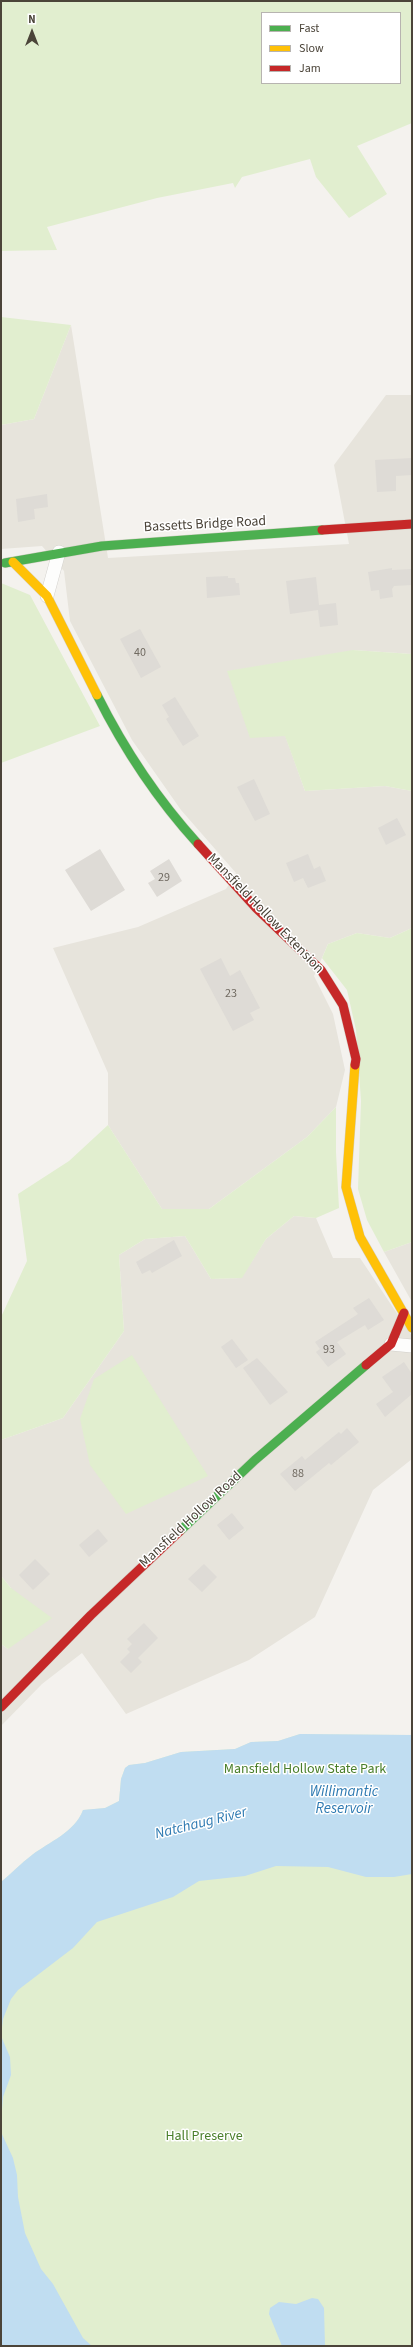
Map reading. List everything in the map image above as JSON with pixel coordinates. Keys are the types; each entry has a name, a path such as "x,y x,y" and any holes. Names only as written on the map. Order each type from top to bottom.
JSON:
{"street":[{"name":"Bassetts Bridge Road","path":"1,564 59,552 102,546 154,541 412,524"},
{"path":"47,596 59,552"},
{"name":"Mansfield Hollow Extension","path":"13,562 47,596 119,738 171,814 256,908 321,970 343,1006 356,1059 349,1130 346,1187 360,1237 412,1328"},
{"name":"Mansfield Hollow Road","path":"1,1707 92,1614 255,1460 391,1344 404,1313"},
{"path":"391,1344 412,1346"}],"shaded area":[{"path":"71,325 108,558 349,544 334,465 386,395 412,395 412,654 353,650 285,735 305,791 385,786 412,791 412,928 390,938 357,933 328,944 314,976 333,1014 345,1070 336,1107 307,1137 209,1209 162,1209 108,1125 108,1073 53,948 138,927 226,889 236,873 181,810 132,740 70,621 64,571 42,546 1,549 1,425 34,419"},
{"path":"294,1216 316,1218 333,1258 360,1258 412,1336 412,1459 373,1490 315,1617 249,1660 126,1714 82,1653 42,1684 1,1726 1,1644 8,1649 11,1588 1,1576 1,1440 63,1418 124,1331 119,1255 145,1239 185,1236 211,1279 241,1278 266,1239"},
{"path":"412,1242 412,1302 384,1252"}],"green space":[{"path":"1,1 412,1 412,123 357,146 387,194 349,218 316,177 310,159 242,177 235,188 233,183 157,198 47,227 57,250 1,251"},
{"path":"1,317 71,325 34,419 1,425"},
{"path":"1,583 30,595 100,726 1,763"},
{"path":"353,650 412,654 412,791 385,786 305,791 285,736 250,738 227,671"},
{"path":"412,928 412,1242 384,1252 367,1220 358,1189 361,1101 356,1030 347,990 322,958 328,944 357,933 390,938"},
{"path":"336,1107 336,1152 339,1208 316,1218 294,1216 266,1239 242,1278 211,1279 185,1236 145,1239 119,1255 124,1331 63,1418 1,1440 1,1317 27,1261 18,1194 69,1161 108,1125 162,1209 209,1209 307,1137"},
{"path":"132,1355 208,1476 126,1514 90,1465 80,1419 94,1379"},
{"path":"1,1576 11,1588 52,1618 8,1649 1,1644"},
{"name":"Hall Preserve","path":"300,1734 412,1735 412,2346 19,2346 1,2314 1,1882 28,1858 68,1830 79,1818 83,1810 105,1808 119,1801 121,1779 125,1768 129,1765 145,1763 181,1752 235,1749 251,1742 278,1741"}],"water":[{"name":"Willimantic Reservoir","path":"300,1734 412,1735 412,1874 394,1877 366,1877 328,1867 276,1866 245,1876 199,1881 173,1897 97,1922 73,1948 18,1990 11,1999 3,2019 1,2036 1,1882 28,1858 68,1830 79,1818 83,1810 105,1808 119,1801 121,1779 125,1768 129,1765 145,1763 181,1752 235,1749 251,1742 278,1741"},
{"path":"1,2036 10,2057 11,2075 3,2097 1,2122"},
{"path":"1,2132 13,2158 17,2175 18,2197 25,2233 41,2269 53,2284 83,2338 92,2346 1,2346"},
{"path":"312,2298 318,2299 324,2308 325,2346 282,2346 269,2314 270,2308 279,2302 296,2304"}],"building":[{"path":"412,458 412,475 396,476 396,491 377,492 375,460"},
{"path":"47,494 48,507 34,509 35,519 18,522 16,499"},
{"path":"392,568 392,570 412,569 412,585 394,586 392,589 393,597 380,599 379,590 371,591 368,572"},
{"path":"228,576 228,578 235,578 236,583 239,583 240,595 207,598 206,577"},
{"path":"316,577 319,605 336,603 338,625 320,627 318,610 290,614 286,581"},
{"path":"140,629 161,667 141,678 120,639"},
{"path":"175,697 199,736 183,746 166,719 169,717 162,705"},
{"path":"254,779 270,814 255,821 237,787"},
{"path":"397,818 406,835 386,845 378,828"},
{"path":"100,849 125,890 91,911 65,870"},
{"path":"308,854 314,869 320,866 326,881 308,888 303,878 294,882 286,863"},
{"path":"169,859 182,881 157,897 148,883 155,879 150,871"},
{"path":"221,958 230,976 240,970 260,1008 250,1013 254,1020 233,1031 200,969"},
{"path":"174,1240 182,1256 152,1273 150,1270 142,1274 136,1262"},
{"path":"369,1298 384,1320 368,1330 365,1325 337,1342 346,1354 328,1367 316,1352 320,1349 315,1342 358,1314 353,1308"},
{"path":"232,1339 248,1360 236,1368 221,1347"},
{"path":"257,1358 288,1392 270,1405 243,1368"},
{"path":"404,1362 412,1374 412,1394 385,1417 376,1404 393,1392 382,1377"},
{"path":"347,1428 359,1442 331,1465 329,1463 295,1491 280,1474 302,1456 305,1460 339,1432 341,1434"},
{"path":"232,1513 244,1528 229,1540 217,1525"},
{"path":"98,1529 108,1541 89,1557 79,1545"},
{"path":"35,1559 50,1574 33,1590 19,1575"},
{"path":"204,1564 217,1577 202,1592 188,1579"},
{"path":"144,1623 158,1638 138,1658 142,1662 131,1673 120,1662 130,1652 127,1649 132,1644 127,1639"}],"traffic: fast":[{"path":"5,563 102,546 322,530"},
{"path":"97,695 118,735 142,773 183,827 198,844"},
{"path":"180,1531 255,1460 366,1365"}],"traffic: slow":[{"path":"13,562 47,596 97,695"},
{"path":"355,1065 346,1187 360,1237 412,1328"}],"traffic: jam":[{"path":"322,530 412,524"},
{"path":"198,844 256,908 321,970 343,1005 356,1059 355,1065"},
{"path":"366,1365 391,1344 404,1313"},
{"path":"1,1707 91,1615 180,1531"}],"park label":[{"name":"Mansfield Hollow State Park","path":"305,1770"}],"water label":[{"name":"Natchaug River","path":"201,1824"}]}
